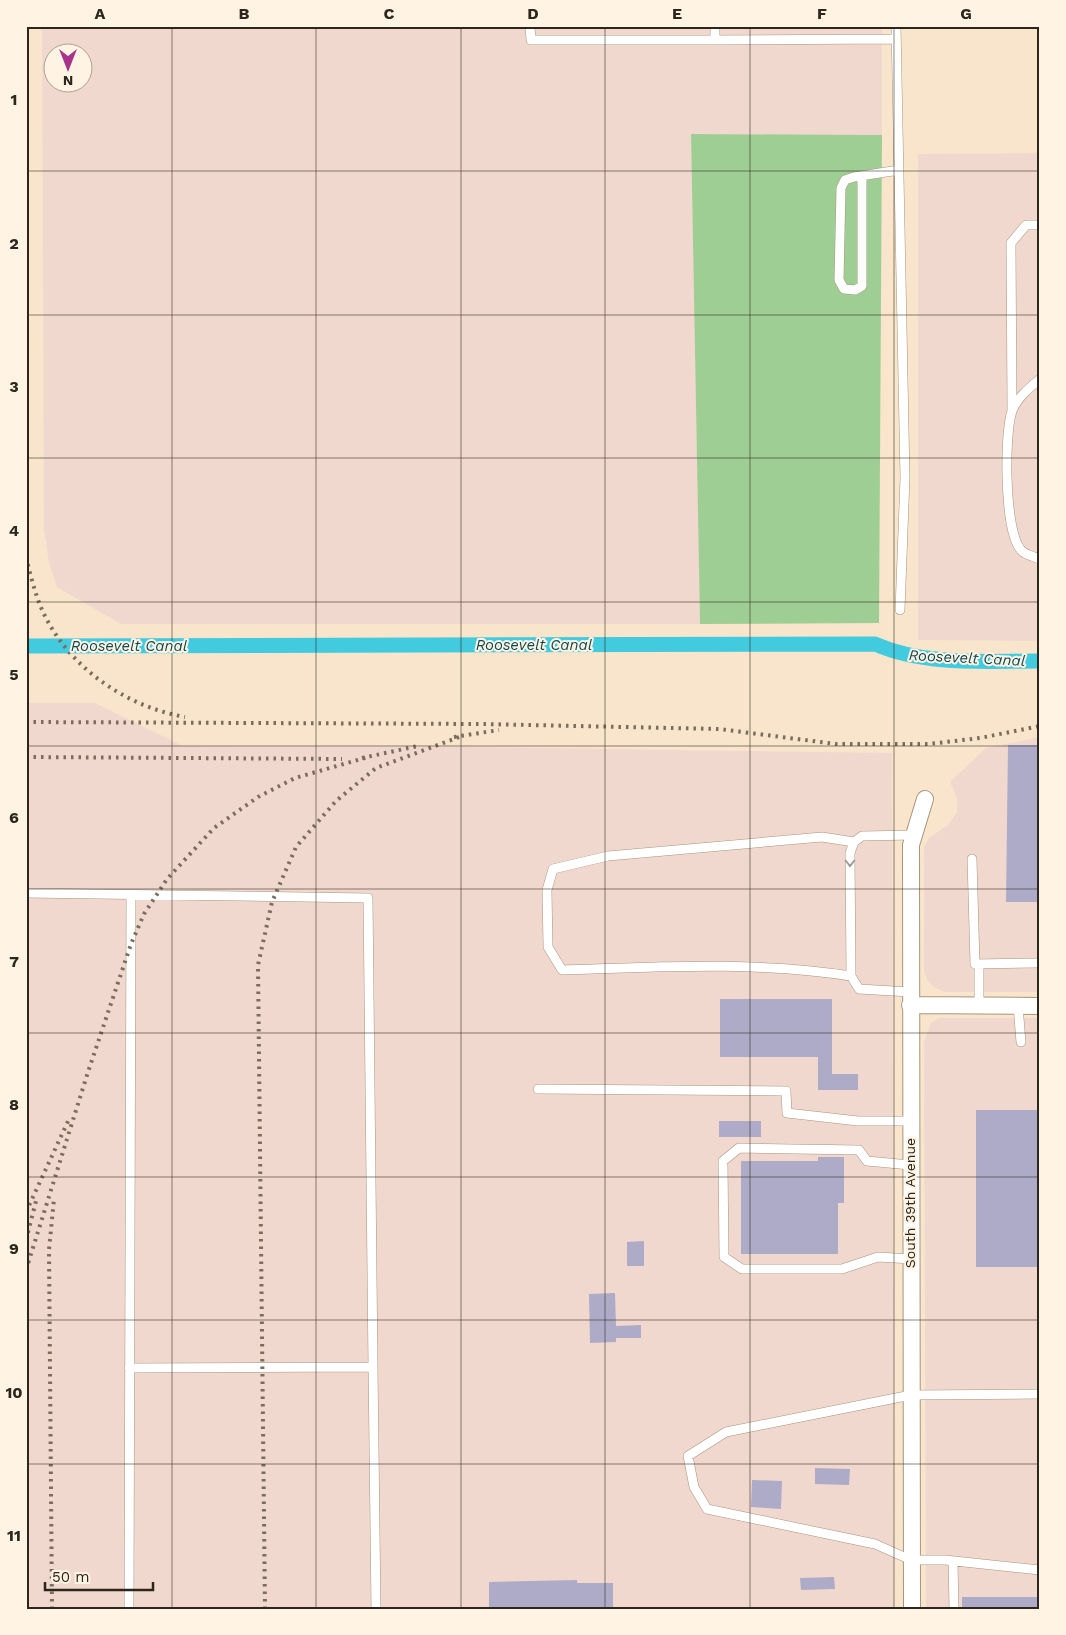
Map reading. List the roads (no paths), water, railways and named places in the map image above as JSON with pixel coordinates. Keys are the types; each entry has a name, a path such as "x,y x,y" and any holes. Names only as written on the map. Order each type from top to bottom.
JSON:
{"street":[{"name":"South 39th Avenue","path":"912,1609 910,845 925,800"},
{"path":"910,998 980,1006 1040,1006"}],"lane":[{"path":"530,26 531,40 896,39"},
{"path":"715,26 715,40"},
{"path":"896,26 905,478 900,610"},
{"path":"862,176 862,286 856,290 844,289 839,280 841,188 845,180 862,176 899,170"},
{"path":"1040,225 1026,226 1011,243 1012,410 1008,436 1008,485 1012,532 1022,551 1040,559"},
{"path":"1012,410 1025,391 1040,379"},
{"path":"910,998 859,989 851,976 850,852 854,842 862,836 914,835"},
{"path":"851,976 812,970 748,966 562,970 548,947 547,890 553,869 608,856 822,836 854,842"},
{"path":"972,859 975,964 1040,963"},
{"path":"26,893 368,898 376,1609"},
{"path":"129,1609 132,894"},
{"path":"980,964 980,1006"},
{"path":"1018,1006 1021,1042"},
{"path":"538,1089 786,1091 787,1113 858,1122 910,1122"},
{"path":"910,1165 867,1161 859,1150 739,1148 724,1161 724,1257 742,1269 842,1269 878,1257 910,1259"},
{"path":"129,1368 373,1367"},
{"path":"1040,1394 911,1396 726,1432 688,1456 694,1487 707,1509 874,1544 911,1560 953,1561 1040,1570"},
{"path":"953,1561 954,1609"}],"waterway":[{"name":"Roosevelt Canal","path":"26,646 875,644 894,651 935,659 956,661 1040,661"}],"railway":[{"path":"26,557 40,605 64,646 80,663 98,679 118,692 140,703 185,717"},
{"path":"26,722 482,724 719,729 836,744 929,744 980,738 1040,726"},
{"path":"454,737 499,730"},
{"path":"265,1609 258,965 272,902 296,847 336,801 376,768 462,736"},
{"path":"362,758 418,746"},
{"path":"26,757 342,759"},
{"path":"26,1270 88,1072 131,944 144,914 167,879 214,828 258,797 295,778 368,757"},
{"path":"26,1212 70,1117"},
{"path":"52,1609 49,1250 54,1199"},
{"path":"26,1240 36,1201"}]}
